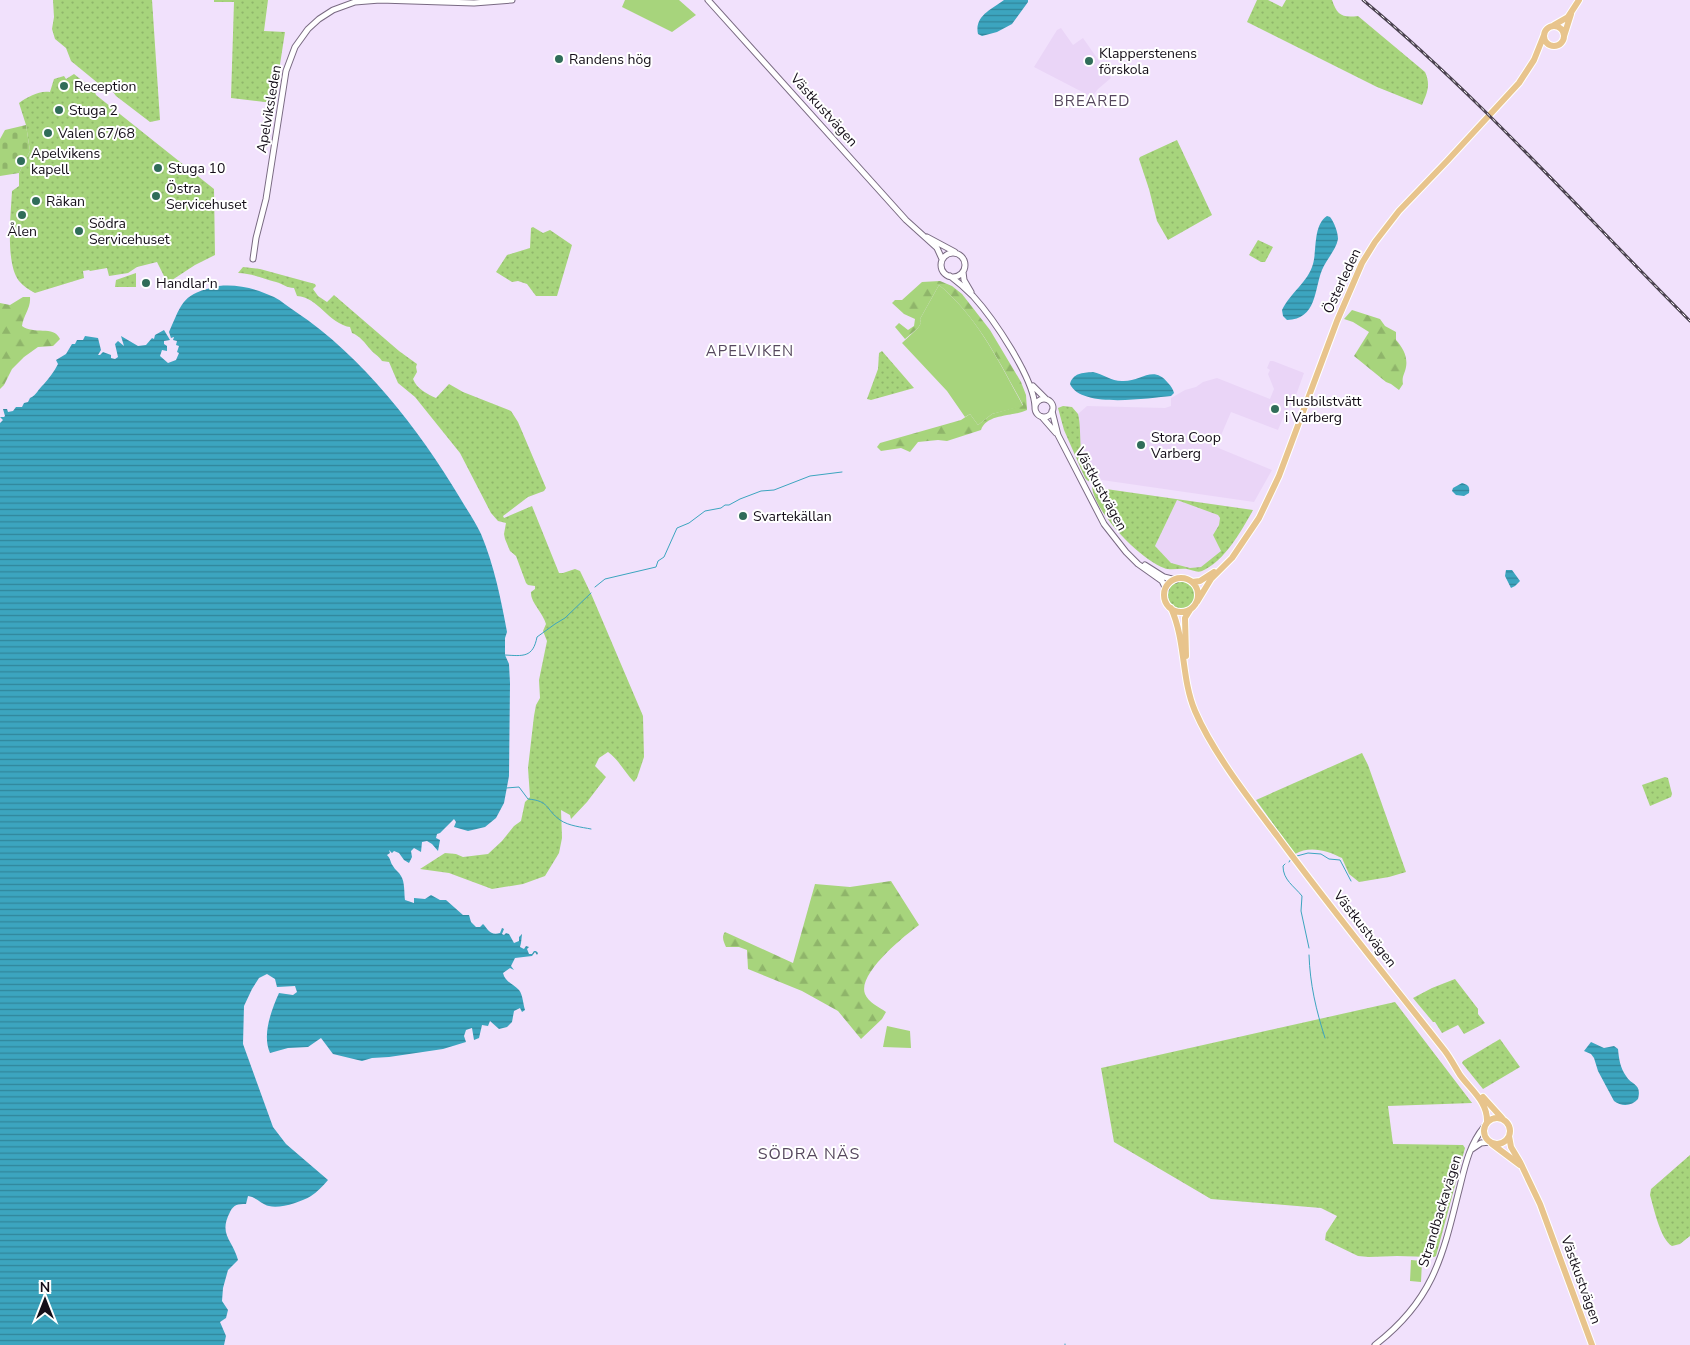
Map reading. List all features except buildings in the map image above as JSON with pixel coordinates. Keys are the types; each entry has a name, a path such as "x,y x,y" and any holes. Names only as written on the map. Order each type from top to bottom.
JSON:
{"main road":[{"name":"Österleden","path":"1197,602 1212,579 1234,555 1255,524 1272,491 1337,321 1362,263 1381,231 1504,101 1519,83 1535,57 1547,29 1568,17 1579,0"},
{"name":"Österleden","path":"1535,57 1543,50 1560,43 1564,37 1572,11"},
{"path":"1553,26 1560,28 1564,32 1564,37"},
{"path":"1544,35 1546,42 1554,46"},
{"name":"Österleden","path":"1192,582 1203,580 1234,555"},
{"path":"1183,579 1192,582 1198,591 1197,602 1190,610 1180,612 1171,608 1166,600 1166,589 1170,583 1183,579"},
{"name":"Västkustvägen","path":"1171,608 1179,628 1185,677 1195,711 1228,767 1260,813 1350,932 1451,1059 1484,1104 1487,1113 1484,1135 1490,1143 1511,1157 1523,1169"},
{"name":"Västkustvägen","path":"1190,610 1185,618 1185,637 1187,668 1193,695 1209,730 1260,813"},
{"name":"Västkustvägen","path":"1451,1059 1510,1127 1511,1147 1537,1198 1592,1345"},
{"path":"1485,1124 1494,1118 1502,1119"},
{"path":"1490,1143 1502,1143 1509,1136"}],"street":[{"name":"Apelviksleden","path":"253,258 257,230 266,199 286,71 294,47 308,29 328,13 355,2 380,0 474,3 512,0"},
{"name":"Västkustvägen","path":"708,0 906,220 939,251 942,259"},
{"name":"Västkustvägen","path":"922,235 957,253"},
{"path":"949,253 957,253 964,260 965,266 963,272 957,276 950,276 942,269 942,259 949,253"},
{"name":"Västkustvägen","path":"963,272 965,282 973,297 1011,349 1038,393 1052,405 1058,435 1098,515 1126,552 1138,564 1162,581 1166,589"},
{"name":"Västkustvägen","path":"950,276 973,297"},
{"name":"Västkustvägen","path":"1028,379 1034,395 1036,413 1058,435"},
{"path":"1035,406 1040,400 1047,400"},
{"path":"1041,416 1048,416 1052,411"},
{"name":"Västkustvägen","path":"1126,552 1158,574 1176,580"},
{"name":"Strandbackavägen","path":"1375,1345 1409,1315 1430,1283 1444,1247 1470,1151 1485,1124"},
{"name":"Strandbackavägen","path":"1470,1151 1478,1144 1490,1143"}],"shaded area":[{"path":"1061,28 1073,45 1083,38 1111,78 1092,97 1034,67 1057,30"},
{"path":"1270,361 1304,373 1295,398 1285,413 1278,430 1231,412 1216,447 1272,470 1254,502 1095,479 1088,471 1081,453 1078,414 1087,406 1165,408 1171,406 1171,398 1203,382 1217,378 1270,399 1274,389 1268,374 1270,370 1267,368"},
{"path":"1177,500 1218,515 1220,518 1219,525 1213,535 1221,551 1201,567 1190,568 1171,563 1155,546"}],"green space":[{"path":"53,0 152,0 160,120 150,122 116,96 108,85 99,84 71,61 66,48 55,39 52,29 54,17"},
{"path":"214,0 268,0 264,31 285,32 274,103 231,98 234,2 214,2"},
{"path":"625,0 679,0 696,15 672,32 622,7"},
{"path":"1257,0 1268,0 1282,7 1286,0 1332,0 1338,12 1344,16 1358,16 1425,72 1428,85 1422,105 1377,87 1247,22"},
{"path":"74,74 94,90 96,95 214,189 215,255 169,282 157,262 137,267 128,273 109,276 107,268 83,271 84,278 35,293 19,281 15,273 10,250 12,191 19,186 19,173 30,151 26,125 19,103 38,93 50,92 54,79 64,76 66,79"},
{"path":"26,125 30,151 19,173 0,176 0,139 5,130"},
{"path":"1177,140 1212,215 1168,240 1157,221 1139,159"},
{"path":"533,227 543,233 550,230 572,245 557,296 536,296 527,284 518,281 512,282 496,272 507,255 530,248 531,228"},
{"path":"1258,240 1273,247 1265,262 1261,262 1249,255"},
{"path":"243,267 260,269 315,284 316,286 313,289 318,296 327,302 334,295 399,351 417,364 417,372 413,379 423,391 436,398 449,384 463,392 511,411 518,422 546,488 544,491 528,497 503,516 504,518 532,506 559,573 575,569 580,571 643,716 644,757 637,778 634,782 608,752 599,758 595,766 606,777 571,819 570,815 561,810 562,838 559,853 545,876 523,884 492,889 449,873 420,869 445,853 463,857 488,854 521,821 525,802 530,797 528,768 534,716 536,705 540,698 539,680 547,641 543,631 546,624 531,596 535,586 526,583 516,556 510,551 505,539 506,523 498,521 491,513 460,453 415,397 398,383 389,362 382,361 362,340 352,333 350,327 336,321 311,301 297,296 294,288 252,275 238,273"},
{"path":"136,273 136,287 115,287 116,280"},
{"path":"940,281 952,286 962,294 990,330 1021,382 1026,395 1027,410 995,418 984,425 981,430 947,441 918,442 910,452 901,448 881,451 877,447 880,443 961,420 970,414 978,425 992,414 1023,405 987,341 953,297 939,285 920,319 921,323 918,328 905,339 895,327 899,323 908,330 914,326 915,319 904,314 892,303 895,300 902,300 922,282"},
{"path":"939,285 965,311 987,341 1023,406 992,414 978,425 970,414 965,417 947,391 902,343 918,328 921,323 920,319"},
{"path":"23,297 30,297 30,301 22,326 32,330 53,332 60,339 53,346 38,347 24,357 12,369 0,389 0,303 10,305"},
{"path":"1352,310 1380,319 1385,326 1396,332 1396,340 1406,358 1403,384 1399,390 1354,356 1369,332 1344,319"},
{"path":"882,351 914,388 871,400 867,399 878,369 879,353"},
{"path":"1063,406 1072,407 1078,414 1082,458 1089,473 1096,477 1092,482 1085,478 1064,430 1058,408"},
{"path":"1092,487 1253,510 1238,536 1225,553 1210,567 1198,572 1187,569 1167,569 1154,563 1120,534 1095,498","holes":["1177,500 1218,515 1220,518 1219,525 1213,535 1221,551 1201,567 1190,568 1171,563 1155,546"]},
{"path":"1182,581 1192,585 1196,595 1192,605 1182,609 1172,605 1168,595 1172,585"},
{"path":"1362,753 1406,872 1359,882 1349,874 1342,858 1337,855 1313,849 1295,854 1256,800"},
{"path":"1665,777 1668,778 1671,797 1650,806 1642,785"},
{"path":"891,881 919,925 883,956 868,976 864,986 866,997 886,1012 882,1019 861,1039 838,1011 802,991 748,969 747,950 739,947 726,947 724,943 725,932 793,963 815,884 850,887"},
{"path":"1455,979 1478,1009 1478,1014 1485,1023 1464,1034 1458,1025 1442,1033 1435,1022 1413,998"},
{"path":"1395,1002 1472,1103 1388,1106 1393,1144 1463,1145 1465,1148 1436,1256 1434,1257 1358,1256 1325,1240 1326,1233 1337,1216 1321,1208 1211,1199 1114,1142 1101,1068"},
{"path":"887,1026 910,1031 911,1048 883,1047"},
{"path":"1500,1039 1520,1067 1483,1089 1462,1063"},
{"path":"1690,1155 1690,1236 1680,1244 1672,1246 1664,1237 1658,1223 1650,1195 1651,1189"},
{"path":"1411,1260 1422,1261 1421,1282 1410,1281"}],"water":[{"path":"1004,0 1028,0 1028,2 1012,24 997,32 982,36 978,34 977,28 981,18"},
{"path":"1327,216 1330,217 1336,227 1337,243 1322,270 1313,302 1309,309 1304,315 1287,320 1283,316 1282,310 1311,270 1317,231 1319,225"},
{"path":"219,286 247,288 274,297 344,350 366,372 407,420 444,472 481,534 500,595 507,632 505,655 509,664 510,683 509,776 504,803 496,818 485,827 468,831 454,827 456,822 454,819 437,834 436,838 440,840 438,851 427,841 422,842 421,852 414,848 411,851 412,857 409,863 399,853 394,851 392,853 389,850 390,853 387,855 402,878 405,900 414,903 414,898 425,899 431,895 440,900 446,900 463,915 469,915 471,922 476,927 480,927 483,924 494,934 500,933 502,928 504,929 502,934 509,934 514,943 519,941 519,937 522,934 520,947 524,949 526,946 529,947 527,949 529,954 532,954 534,951 538,953 537,955 535,952 532,956 515,958 511,966 514,970 510,968 503,973 507,981 520,992 525,1010 522,1012 520,1008 514,1011 512,1022 507,1027 499,1029 490,1021 488,1026 482,1025 479,1038 474,1040 472,1028 466,1030 464,1036 466,1042 443,1049 372,1058 362,1061 333,1054 321,1038 308,1047 288,1048 270,1053 267,1031 279,993 293,995 297,992 295,986 277,987 275,979 267,974 259,978 244,1006 243,1044 273,1127 286,1144 328,1180 320,1189 302,1201 274,1207 263,1204 248,1196 246,1204 233,1207 225,1226 238,1260 228,1270 223,1288 222,1301 228,1310 226,1318 220,1322 226,1336 224,1345 0,1345 0,423 3,420 0,417 5,416 3,409 7,409 8,412 13,411 16,407 22,407 24,403 28,402 53,372 58,364 56,360 66,354 72,344 75,344 77,340 83,340 85,336 98,338 101,350 98,355 103,352 115,359 118,357 115,344 118,341 124,346 121,336 138,346 146,345 152,338 154,339 155,335 164,330 170,340 164,341 167,351 162,350 160,356 168,363 176,360 179,346 176,345 177,341 173,340 174,337 171,338 169,332 181,306 185,300 198,292"},
{"path":"1093,372 1122,381 1129,381 1146,375 1157,375 1169,384 1174,393 1171,396 1132,400 1101,399 1087,397 1077,392 1070,384 1071,380 1076,376 1082,373"},
{"path":"1462,483 1468,486 1469,493 1464,496 1456,495 1452,491 1453,488"},
{"path":"1506,570 1512,570 1520,581 1511,588 1505,576"},
{"path":"1591,1042 1604,1048 1614,1046 1618,1049 1624,1073 1638,1087 1639,1094 1636,1101 1624,1105 1614,1101 1598,1071 1594,1058 1591,1054 1584,1051"}],"waterway":[{"path":"595,587 605,579 656,567 658,561 664,557 677,528 689,523 705,511 721,508 761,491 774,490 810,476 842,472"},
{"path":"505,655 522,655 530,652 537,637 565,618 591,593"},
{"path":"506,788 519,787 528,799 544,804 560,820 571,825 591,829"},
{"path":"1297,856 1308,853 1321,854 1329,859 1340,860 1351,881"},
{"path":"1285,864 1283,866 1285,875 1302,896 1301,911 1309,948"},
{"path":"1309,955 1314,997 1325,1038"}],"railway":[{"path":"1363,0 1449,76 1490,116 1690,321"}],"place":[{"name":"Randens hög","path":"559,59"},
{"name":"Klapperstenens förskola","path":"1089,61"},
{"name":"Reception","path":"64,86"},
{"name":"Stuga 2","path":"59,110"},
{"name":"Valen 67/68","path":"48,133"},
{"name":"Apelvikens kapell","path":"21,161"},
{"name":"Stuga 10","path":"158,168"},
{"name":"Östra Servicehuset","path":"156,196"},
{"name":"Räkan","path":"36,201"},
{"name":"Ålen","path":"22,215"},
{"name":"Södra Servicehuset","path":"79,231"},
{"name":"Handlar'n","path":"146,283"},
{"name":"Husbilstvätt i Varberg","path":"1275,409"},
{"name":"Stora Coop Varberg","path":"1141,445"},
{"name":"Svartekällan","path":"743,516"}],"district":[{"name":"BREARED","path":"1092,101"},
{"name":"APELVIKEN","path":"750,351"},
{"name":"SÖDRA NÄS","path":"809,1154"}]}
